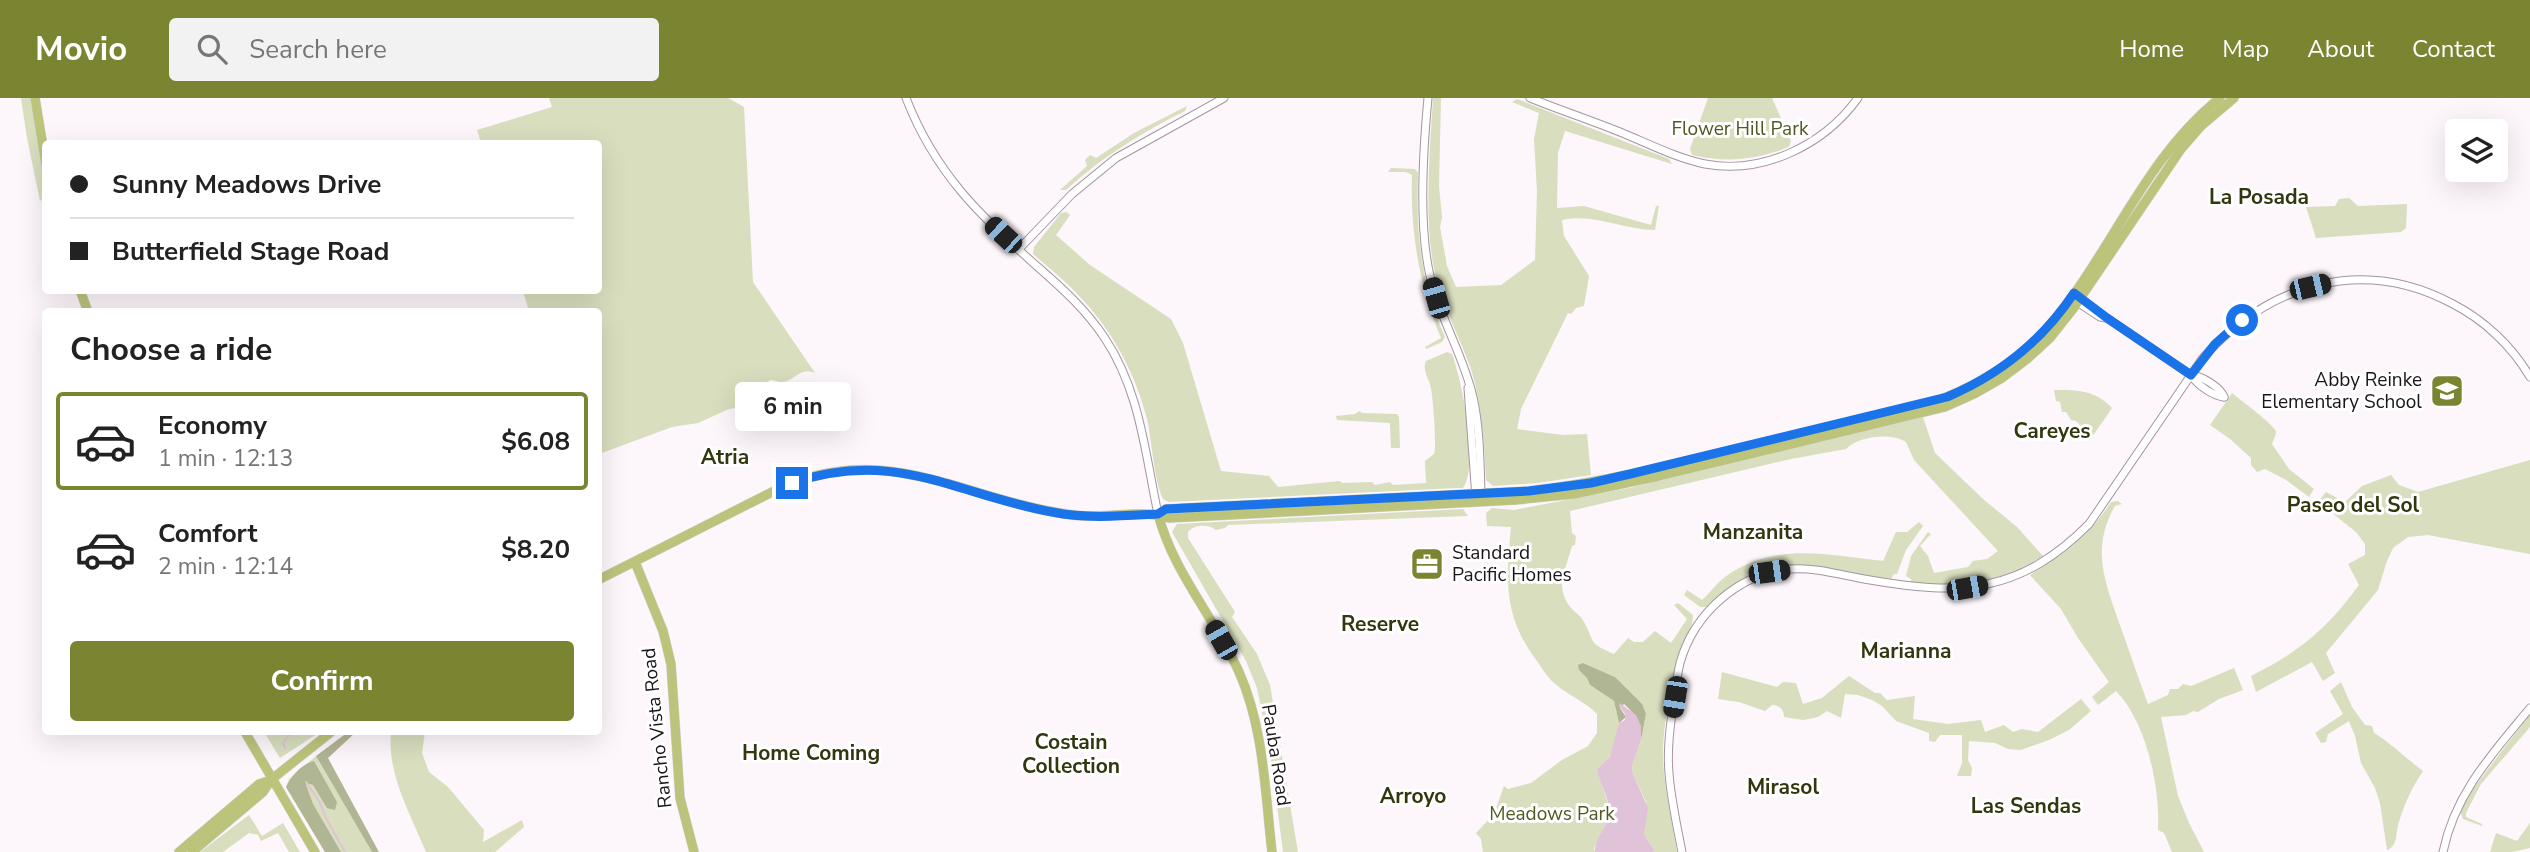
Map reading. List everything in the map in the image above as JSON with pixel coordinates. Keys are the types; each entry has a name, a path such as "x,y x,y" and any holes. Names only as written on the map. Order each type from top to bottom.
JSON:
{"main road":[{"path":"35,98 42,141"},
{"path":"602,578 792,483 824,473 852,469 881,469 911,474 1041,510 1075,516 1158,514 1169,518 1478,496 1557,496 1608,488 1945,407 1987,388 2016,368 2050,338 2169,151 2188,128 2220,98"},
{"path":"2076,298 2181,149 2201,126 2234,98"},
{"name":"Pauba Road","path":"1158,514 1171,550 1234,661 1250,700 1260,751 1272,852"},
{"name":"Rancho Vista Road","path":"635,562 663,631 671,664 680,797 694,852"},
{"path":"247,735 315,852"},
{"path":"179,852 259,784 272,779 327,735"},
{"path":"192,852 263,793 272,779"}],"street":[{"name":"Pauba Road","path":"906,98 915,122 941,168 961,193 1066,291 1105,338 1120,365 1136,406 1158,514"},
{"path":"1019,249 1072,194 1116,158 1224,98"},
{"path":"1428,98 1424,215 1426,251 1436,298 1468,383 1478,496"},
{"path":"1530,98 1692,161 1725,167 1756,164 1801,148 1831,128 1858,98"},
{"path":"1682,852 1670,786 1669,738 1681,660 1704,615 1730,592 1752,579 1769,572 1791,569 1939,590 1990,584 2029,570 2064,547 2089,524 2202,359 2227,331 2274,300 2310,287 2360,279 2408,285 2462,309 2497,335 2530,377"},
{"path":"2076,298 2100,317 2107,318 2191,375"},
{"path":"2443,852 2452,820 2472,779 2530,708"}],"green space":[{"path":"21,98 31,98 42,166 40,201"},
{"path":"549,98 728,98 744,107 753,282 815,373 805,371 782,382 770,380 759,389 754,405 729,409 698,423 672,427 602,453 602,308 528,308 524,294 602,294 602,140 480,140 477,130 552,107"},
{"path":"1433,98 1441,98 1440,227 1447,266 1456,287 1501,285 1535,260 1537,192 1534,139 1539,113 1512,102 1517,99 1669,159 1672,164 1565,131 1558,153 1557,208 1584,206 1651,225 1656,206 1659,206 1655,230 1597,220 1562,220 1564,236 1589,276 1584,306 1576,308 1571,314 1568,313 1521,409 1517,429 1563,435 1587,434 1591,475 1493,486 1486,480 1482,424 1475,382 1441,295 1431,249 1429,184"},
{"name":"Flower Hill Park","path":"1708,98 1772,98 1791,141 1789,147 1741,159 1692,155 1690,149"},
{"path":"1187,106 1185,111 1108,156 1066,190 1060,190 1087,166 1085,160 1090,155 1096,158 1134,133"},
{"path":"1391,168 1415,169 1418,173 1421,256 1430,296 1445,337 1442,342 1426,349 1425,347 1441,338 1427,298 1414,237 1412,175 1406,172 1388,172"},
{"path":"2349,198 2358,206 2407,204 2406,228 2401,232 2316,238 2306,207 2335,206 2339,199"},
{"path":"1067,212 1070,215 1056,235 1090,265 1171,319 1183,343 1221,471 1269,476 1278,487 1340,481 1372,482 1375,485 1390,482 1393,485 1426,483 1425,461 1434,454 1435,441 1432,394 1425,365 1426,361 1447,352 1452,354 1456,366 1467,422 1469,461 1468,477 1463,488 1169,502 1163,499 1155,472 1147,419 1122,354 1093,311 1033,254 1034,247 1061,213"},
{"path":"2054,390 2093,394 2112,408 2092,437 2076,421 2071,420 2066,412 2062,412"},
{"path":"2232,393 2274,429 2276,434 2272,444 2289,469 2314,489 2309,497 2265,469 2257,472 2251,465 2251,458 2210,425"},
{"path":"1359,411 1397,414 1400,448 1391,448 1390,423 1337,420 1336,416"},
{"name":"Meadows Park","path":"1923,417 1935,453 2017,527 2043,556 2012,572 1979,581 1945,585 1911,582 1906,576 1911,556 1928,532 1931,534 1920,546 1928,556 1934,573 1968,567 1973,561 1987,559 1998,551 1914,460 1906,442 1884,436 1866,438 1846,449 1791,459 1570,511 1572,533 1576,536 1575,545 1572,546 1562,571 1563,592 1566,601 1583,620 1596,644 1614,654 1628,638 1634,642 1643,642 1655,631 1671,643 1687,619 1674,605 1678,603 1693,615 1691,628 1677,662 1664,738 1664,773 1677,852 1655,852 1644,834 1646,802 1632,766 1646,714 1615,677 1583,663 1590,685 1614,701 1619,723 1610,757 1597,769 1609,807 1609,817 1594,848 1595,852 1483,852 1481,839 1476,833 1494,814 1504,786 1508,789 1531,783 1562,760 1588,746 1597,733 1597,714 1551,680 1526,645 1518,629 1509,597 1511,527 1487,526 1486,513 1492,508 1514,510 1629,488"},
{"path":"2530,460 2530,554 2428,535 2408,537 2393,548 2378,590 2326,653 2335,673 2323,681 2312,662 2256,692 2251,676 2311,638 2336,614 2359,585 2348,564 2365,555 2365,544 2356,532 2318,502 2326,492 2345,502 2362,486 2391,475 2399,485 2418,492"},
{"path":"2118,501 2122,504 2115,506 2103,538 2103,569 2148,704 2168,695 2170,689 2178,689 2183,684 2191,686 2234,668 2243,690 2219,699 2198,712 2161,717 2178,796 2204,852 2172,852 2164,833 2158,830 2154,776 2136,720 2116,691 2098,705 2092,697 2109,682 2061,609 2030,575 2075,543 2094,525 2111,502"},
{"path":"1463,509 1468,516 1228,525 1216,530 1202,526 1194,527 1188,532 1188,538 1235,612 1232,617 1257,654 1270,685 1298,852 1283,852 1270,752 1257,688 1246,661 1172,532 1177,524"},
{"path":"1919,522 1923,526 1906,550 1897,574 1891,579 1794,566 1773,568 1752,575 1730,588 1708,607 1700,607 1684,595 1687,590 1702,600 1725,577 1763,558 1802,553 1883,561 1896,532 1907,532"},
{"path":"1583,663 1615,677 1642,704 1646,714 1641,740 1639,724 1633,713 1624,704 1620,708 1626,717 1619,723 1614,701 1590,685 1579,670 1578,665"},
{"path":"1722,672 1777,687 1783,682 1796,683 1803,704 1822,698 1849,676 1875,693 1880,693 1887,700 1915,696 1913,719 1948,724 1981,720 1985,732 2004,725 2013,732 2022,729 2038,732 2081,699 2091,711 2069,730 2021,750 2008,749 1995,743 1969,741 1971,776 1957,776 1962,763 1962,735 1940,735 1935,742 1929,741 1929,733 1896,721 1882,706 1858,695 1845,694 1841,718 1827,711 1818,717 1803,720 1784,717 1777,706 1772,705 1765,711 1739,702 1718,699"},
{"path":"2341,682 2352,707 2365,725 2372,726 2374,733 2423,771 2404,806 2396,839 2388,850 2380,803 2361,763 2349,721 2328,734 2326,742 2321,743 2315,733 2343,714 2330,691"},
{"path":"2530,714 2530,727 2481,784 2466,813 2466,817 2482,826 2463,819 2460,811 2466,798"},
{"path":"266,735 315,735 280,758"},
{"path":"344,735 353,735 328,758 379,852 372,852 316,756"},
{"path":"391,735 425,735 422,753 429,772 448,787 484,830 483,842 522,820 524,827 495,852 426,852 396,779"},
{"path":"316,756 372,852 325,852 286,787 289,779"},
{"path":"314,761 337,802 335,810 327,808 313,785 306,785 313,804 341,852 325,852 286,787 297,771"},
{"path":"249,815 262,836 283,823 300,852 289,852 278,833 261,841 258,835 249,833 223,852 200,852"},
{"path":"2530,823 2530,848 2512,852 2490,852 2496,833 2517,841"}],"shaded area":[{"path":"1620,703 1636,715 1641,726 1641,740 1632,766 1648,808 1644,834 1655,852 1595,852 1596,843 1609,814 1608,802 1597,769 1610,757 1619,723 1625,720"}],"waterway":[{"path":"285,748 283,743 289,735"},
{"path":"306,782 319,801 345,852"}],"place":[{"name":"Abby Reinke Elementary School","path":"2447,391"},
{"name":"Standard Pacific Homes","path":"1427,564"}],"district":[{"name":"La Posada","path":"2259,197"},
{"name":"Careyes","path":"2052,431"},
{"name":"Atria","path":"725,457"},
{"name":"Paseo del Sol","path":"2353,505"},
{"name":"Manzanita","path":"1753,532"},
{"name":"Reserve","path":"1380,624"},
{"name":"Marianna","path":"1906,651"},
{"name":"Home Coming","path":"811,753"},
{"name":"Costain Collection","path":"1071,754"},
{"name":"Mirasol","path":"1783,787"},
{"name":"Arroyo","path":"1413,796"},
{"name":"Las Sendas","path":"2026,806"}],"route":[{"path":"792,483 852,469 894,471 926,477 1041,510 1088,517 1158,514 1166,509 1529,491 1591,483 1919,406 1947,397 1986,378 2027,348 2057,317 2074,293 2191,375 2227,331 2242,320"}]}
